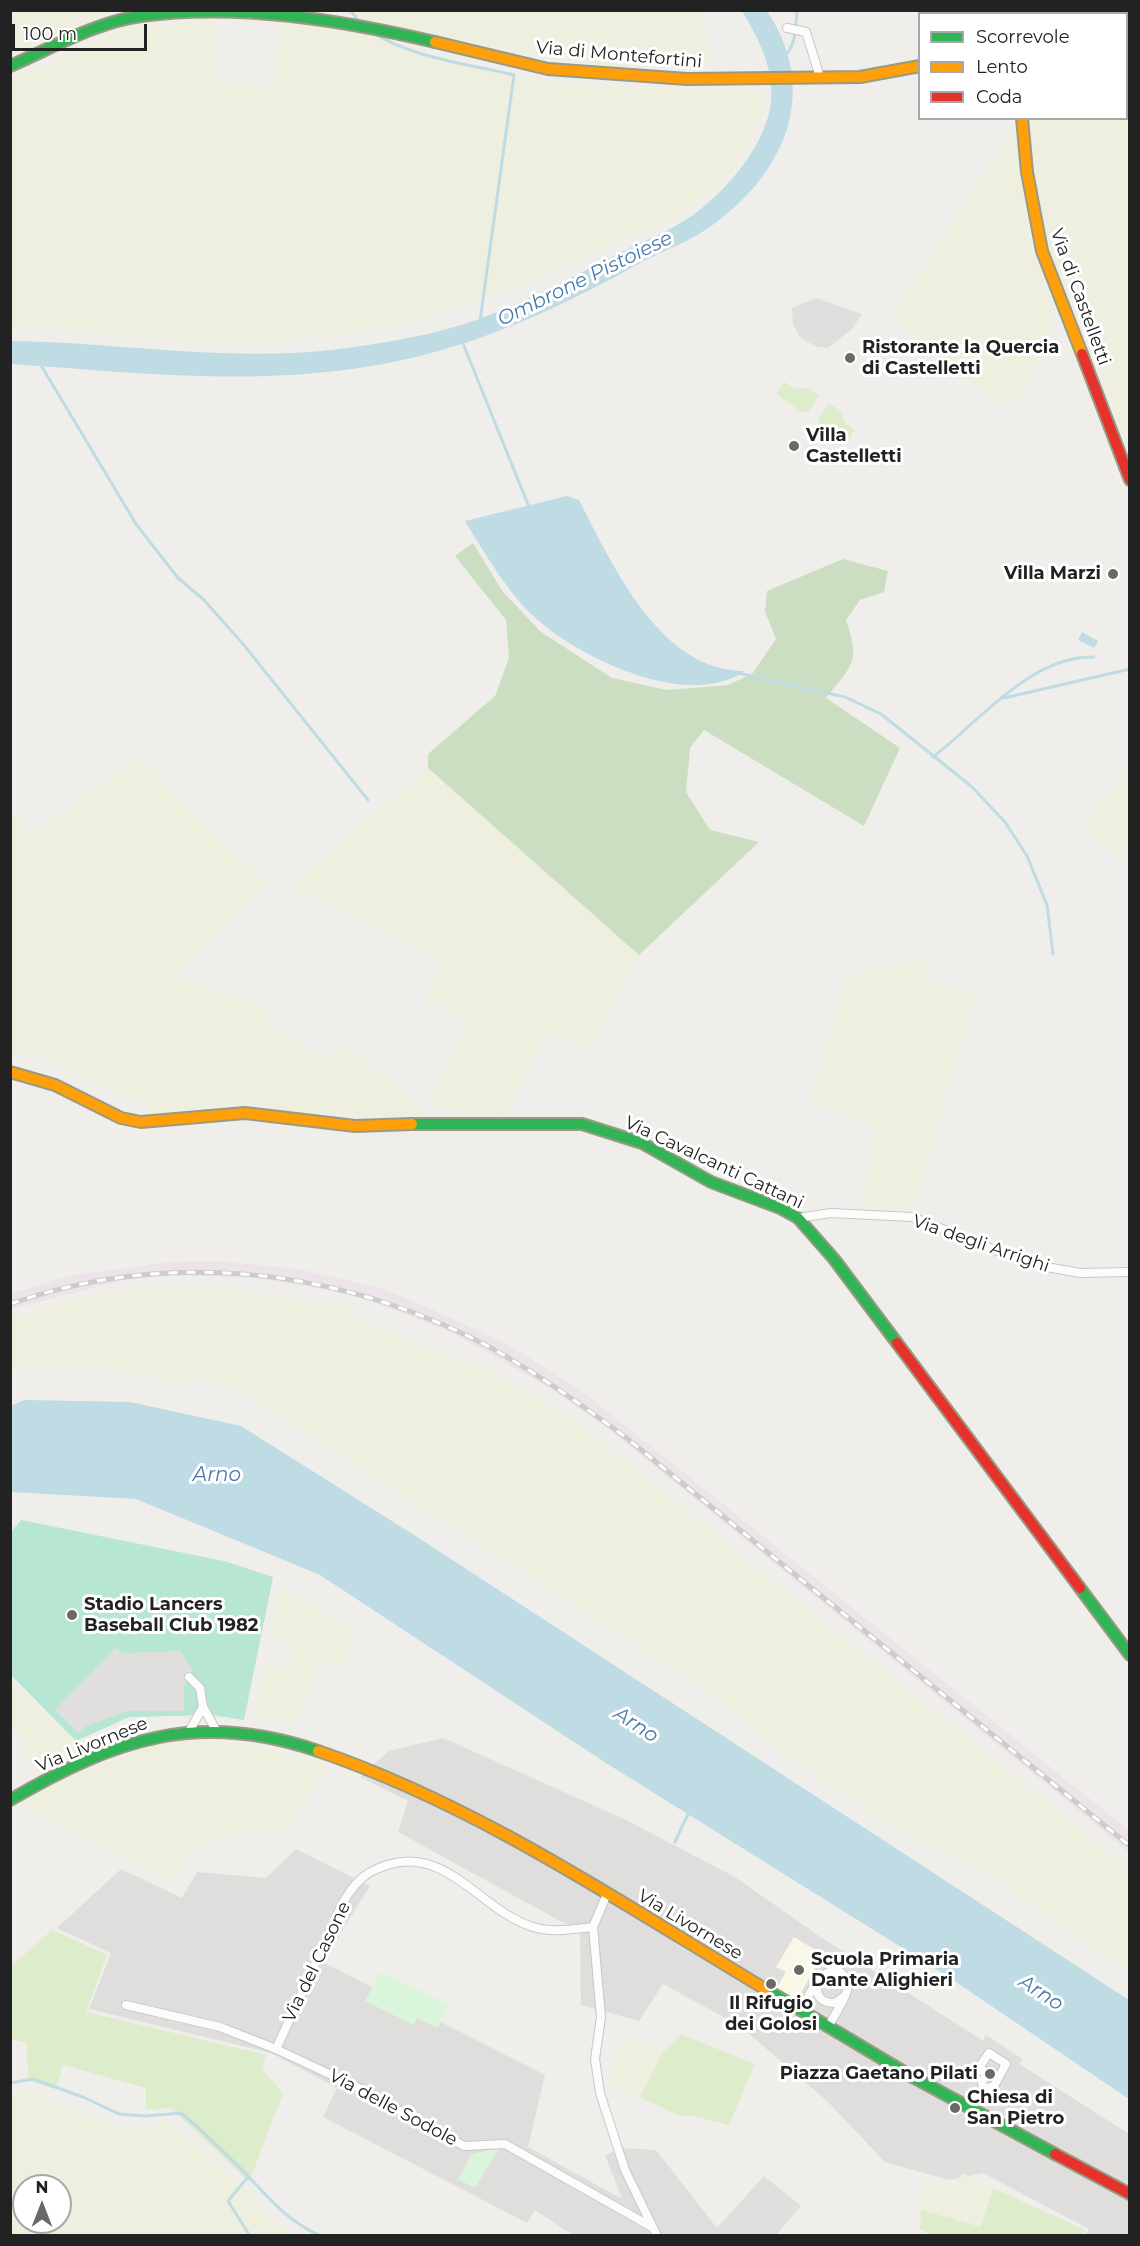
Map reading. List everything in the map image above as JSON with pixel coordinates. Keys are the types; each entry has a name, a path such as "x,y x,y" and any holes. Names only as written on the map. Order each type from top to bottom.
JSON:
{"main road":[{"name":"Via di Montefortini","path":"10,66 102,26 141,16 230,12 313,18 393,32 548,69 687,79 759,79 878,75 918,66"},
{"name":"Via di Castelletti","path":"1022,120 1027,172 1042,250 1130,480"},
{"name":"Via Cavalcanti Cattani","path":"10,1072 55,1085 121,1118 141,1122 245,1113 355,1126 523,1121 582,1124 625,1136 711,1182 780,1208 798,1218 834,1259 1130,1655"},
{"name":"Via Livornese","path":"10,1800 49,1779 114,1750 156,1736 190,1730 216,1730 278,1741 387,1776 448,1803 607,1894 802,2011 972,2108 1130,2194"}],"street":[{"path":"787,28 806,32 820,77"},
{"name":"Via degli Arrighi","path":"798,1218 831,1213 912,1217 1030,1264 1080,1273 1130,1272"},
{"path":"189,1677 200,1688 203,1707 216,1730"},
{"path":"190,1730 203,1707"},
{"name":"Via del Casone","path":"276,2049 343,1905 359,1880 377,1869 396,1863 422,1862 442,1868 517,1920 534,1927 555,1931 592,1927"},
{"path":"607,1894 592,1927 601,2017 595,2059 600,2093 625,2170 657,2235"},
{"path":"802,2011 818,1981 825,1973 839,1971 848,1980 846,1993 829,2026"},
{"path":"818,1981 817,1994 826,2002 835,2003 846,1993"},
{"name":"Via delle Sodole","path":"126,2005 220,2027 276,2049 359,2088 464,2146 505,2144 651,2226"},
{"path":"972,2108 983,2089 982,2082 986,2076 980,2066 988,2053 1006,2064 994,2086 983,2089"}],"shaded area":[{"path":"816,298 862,314 852,329 828,348 818,347 805,341 793,324 792,308"},
{"path":"218,1261 298,1269 380,1288 421,1304 509,1345 586,1394 1129,1830 1129,1852 611,1431 553,1390 456,1335 377,1303 332,1291 257,1278 174,1275 125,1280 11,1309 11,1293 73,1275 170,1262"},
{"path":"115,1648 123,1653 181,1651 192,1670 184,1686 184,1711 128,1711 86,1726 78,1733 55,1710"},
{"path":"443,1738 622,1818 735,1877 819,1936 1129,2134 1129,2235 1086,2235 1089,2229 983,2173 949,2180 885,2162 827,2101 740,2026 663,1984 639,2021 581,2005 580,1932 398,1832 408,1801 360,1777 389,1751"},
{"path":"296,1849 370,1886 323,1962 545,2075 528,2147 622,2199 605,2155 622,2148 656,2150 717,2228 764,2176 801,2206 776,2235 573,2235 535,2210 527,2223 323,2117 337,2088 271,2053 89,2009 111,1953 57,1928 121,1869 182,1898 197,1872 266,1878"},
{"name":"Scuola Primaria Dante Alighieri","path":"794,1937 824,1955 797,2001 776,1989 786,1972 776,1967"},
{"path":"830,1943 871,1969 836,2030 793,2006"},
{"name":"Piazza Gaetano Pilati","path":"986,2035 1023,2059 1006,2088 1013,2094 997,2122 952,2098"}],"green space":[{"path":"11,10 110,11 24,53 11,56"},
{"path":"343,11 699,11 713,61 616,67 502,48 345,14"},
{"path":"1129,11 1129,452 1095,359 1052,258 1031,157 1030,120 1128,120 1128,12 1024,12"},
{"path":"217,21 217,84 274,85 280,22 358,33 506,74 606,87 762,90 763,113 755,134 732,172 686,212 534,280 397,327 268,343 176,340 33,327 11,329 11,76 43,67 125,28"},
{"path":"1014,127 1029,238 1052,303 1052,324 1023,398 1013,404 999,404 987,397 892,316"},
{"path":"784,382 795,389 808,388 819,396 808,412 801,412 776,394"},
{"path":"829,403 841,411 845,423 855,430 847,443 821,426 818,419"},
{"path":"473,543 503,592 541,632 612,678 667,690 728,685 752,674 776,639 765,612 767,591 843,559 888,571 884,592 860,600 846,620 853,646 851,663 826,698 900,748 864,826 704,730 690,748 686,792 710,830 759,842 639,955 428,768 428,754 495,696 509,658 506,620 455,556"},
{"path":"140,757 225,847 270,883 175,976 272,1012 266,1024 327,1061 342,1041 431,1116 348,1116 290,1111 252,1102 149,1114 149,1105 122,1096 53,1062 33,1054 11,1054 11,810 29,836"},
{"path":"428,768 639,955 590,1051 556,1032 553,1035 547,1033 506,1114 453,1112 431,1098 467,1019 424,997 441,960 293,885"},
{"path":"1129,772 1129,866 1092,834 1088,825 1094,808"},
{"path":"931,956 925,982 976,995 912,1210 860,1208 878,1126 810,1102 847,975"},
{"path":"171,1285 218,1287 350,1308 351,1315 439,1353 483,1368 567,1414 1129,1869 1129,1971 1063,1929 1004,1883 956,1859 935,1840 927,1848 786,1756 704,1688 236,1388 206,1376 187,1384 79,1365 11,1370 11,1318 83,1297"},
{"path":"21,1520 224,1561 273,1577 244,1720 212,1715 129,1717 76,1741 11,1675 11,1532"},
{"path":"280,1589 309,1601 357,1636 341,1665 321,1661 294,1725 254,1713 264,1663 290,1671 294,1645 269,1630"},
{"path":"14,1684 83,1750 39,1772 27,1755 24,1739 11,1728 11,1690"},
{"path":"182,1737 256,1745 327,1765 287,1832 228,1835 205,1842 183,1856 179,1868 169,1880 18,1804 19,1799 65,1778 152,1745"},
{"path":"52,1930 107,1955 86,2012 266,2055 262,2068 283,2094 249,2182 171,2108 146,2110 146,2088 63,2065 56,2089 28,2081 27,2043 11,2039 11,1966"},
{"path":"381,1972 450,2005 438,2028 417,2018 414,2025 365,2001"},
{"path":"630,2034 663,2052 640,2097 605,2081"},
{"path":"681,2034 755,2064 729,2125 690,2115 679,2116 640,2097 663,2052"},
{"path":"20,2086 108,2124 151,2130 164,2117 244,2187 262,2211 294,2235 11,2235 11,2101"},
{"path":"499,2148 475,2188 458,2179 472,2154"},
{"path":"963,2173 993,2188 981,2227 921,2210 925,2179 952,2190"},
{"path":"993,2188 1085,2230 1082,2236 937,2236 920,2230 921,2210 981,2227"}],"water":[{"name":"Ombrone Pistoiese","path":"742,11 767,11 783,41 791,71 793,100 787,128 776,154 760,180 739,203 714,224 574,298 507,328 437,351 402,360 321,373 232,377 188,376 11,364 10,341 257,354 298,353 356,347 410,338 462,325 551,288 670,229 697,212 732,179 751,153 766,124 772,96 765,57"},
{"path":"567,496 579,500 624,582 642,610 664,634 687,653 714,666 744,671 720,682 693,685 662,682 631,673 600,660 547,628 528,611 502,579 465,521"},
{"path":"1082,632 1098,641 1094,648 1078,640"},
{"name":"Arno","path":"24,1400 130,1402 241,1426 414,1535 1129,2000 1129,2099 944,1974 606,1763 320,1575 136,1499 11,1492 11,1406"}],"waterway":[{"path":"350,10 357,19"},
{"path":"784,56 793,42 797,10"},
{"path":"373,33 406,49 514,75 480,321"},
{"path":"462,341 529,507"},
{"path":"39,362 136,524 178,578 204,600 243,644 368,800"},
{"path":"933,757 1007,693 1027,679 1048,667 1071,660 1094,657"},
{"path":"1004,698 1130,669"},
{"path":"738,673 845,697 881,714 971,786 1005,822 1027,856 1047,905 1053,954"},
{"path":"675,1842 688,1814"},
{"path":"10,2083 33,2079 83,2097 119,2114 146,2116 181,2113 222,2150 280,2209 299,2224 321,2236"},
{"path":"248,2177 228,2201 250,2236"}],"railway":[{"path":"10,1304 68,1287 127,1277 186,1272 244,1274 303,1282 360,1295 417,1314 472,1338 531,1372 624,1436 1130,1846"}],"traffic: fast":[{"path":"1000,12 1003,10"},
{"path":"10,66 74,36 107,24 141,16 178,12 215,11 289,16 363,27 435,42"},
{"path":"412,1124 582,1124 642,1143 711,1182 780,1208 798,1218 834,1259 897,1343"},
{"path":"1080,1588 1130,1655"},
{"path":"10,1800 86,1761 122,1747 158,1737 195,1732 234,1733 275,1739 318,1751"},
{"path":"767,1990 911,2076 1055,2154"}],"traffic: slow":[{"path":"435,42 548,69 687,79 860,77 918,66"},
{"path":"1022,120 1027,172 1042,251 1082,354"},
{"path":"10,1072 55,1085 121,1118 141,1122 245,1113 355,1126 412,1124"},
{"path":"318,1751 378,1773 492,1828 548,1858 767,1990"}],"traffic: jam":[{"path":"1082,354 1130,480"},
{"path":"897,1343 1080,1588"},
{"path":"1055,2154 1130,2194"}],"place":[{"name":"Ristorante la Quercia di Castelletti","path":"850,358"},
{"name":"Villa Castelletti","path":"794,446"},
{"name":"Villa Marzi","path":"1113,574"},
{"name":"Stadio Lancers Baseball Club 1982","path":"72,1615"},
{"name":"Scuola Primaria Dante Alighieri","path":"799,1970"},
{"name":"Il Rifugio dei Golosi","path":"771,1984"},
{"name":"Piazza Gaetano Pilati","path":"990,2074"},
{"name":"Chiesa di San Pietro","path":"955,2108"}]}
